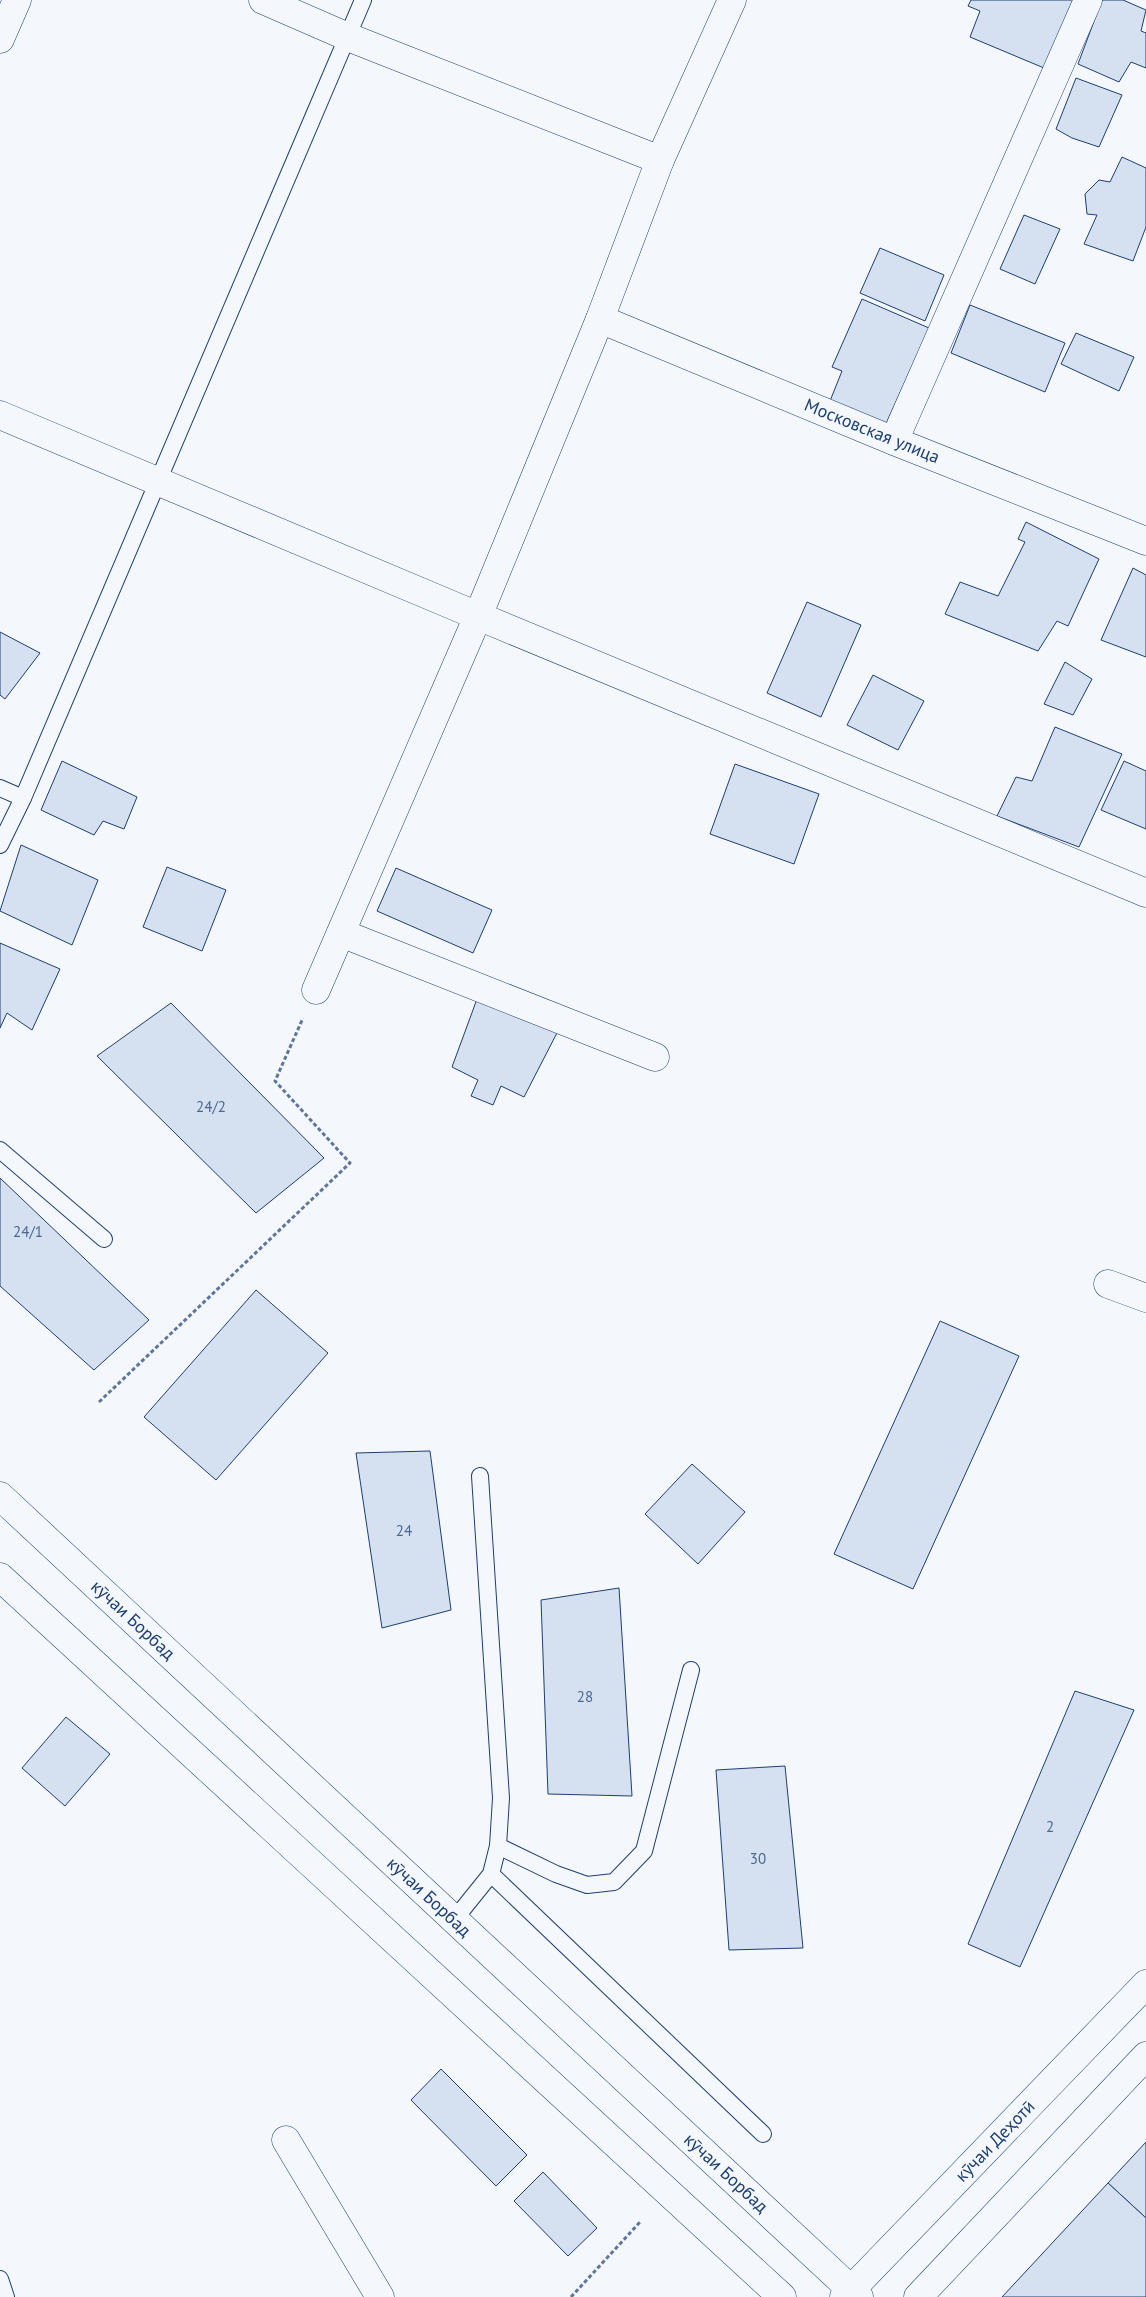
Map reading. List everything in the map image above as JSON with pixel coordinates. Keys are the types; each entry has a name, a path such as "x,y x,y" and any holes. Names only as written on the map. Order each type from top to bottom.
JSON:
{"street":[{"path":"0,39 17,0"},
{"path":"262,0 348,37 660,160"},
{"path":"316,990 478,616 600,319 660,160 732,0"},
{"path":"894,441 1088,0"},
{"name":"Московская улица","path":"600,319 894,441 1146,541"},
{"path":"0,415 1146,893"},
{"path":"341,933 655,1057"},
{"path":"1108,1284 1146,1298"},
{"name":"кӯчаи Борбад","path":"0,1496 852,2295"},
{"path":"0,1577 782,2297"},
{"name":"кӯчаи Деҳотӣ","path":"852,2295 1146,1984"},
{"path":"918,2297 1146,2056"},
{"path":"286,2140 380,2297"}],"lane":[{"path":"0,844 23,798 364,0"},
{"path":"0,788 23,798"},
{"path":"0,1150 104,1240"},
{"path":"454,1920 491,1874 498,1846 501,1798 480,1476"},
{"path":"498,1846 556,1874 587,1885 614,1882 644,1851 691,1670"},
{"path":"491,1874 763,2134"},
{"path":"0,2279 6,2297"}],"path":[{"path":"99,1402 350,1164 275,1081 316,990"},
{"path":"571,2297 641,2221"}],"building":[{"path":"971,0 1073,0 1044,68 970,37 980,11 968,6"},
{"path":"1102,0 1123,0 1146,10 1141,31 1146,33 1146,68 1131,62 1119,82 1078,64"},
{"path":"1076,78 1122,95 1099,147 1072,138 1056,129"},
{"path":"1122,157 1146,168 1146,227 1133,261 1084,244 1097,215 1087,214 1085,194 1099,180 1110,182"},
{"path":"1024,215 1060,229 1035,284 1000,269"},
{"path":"880,248 944,275 925,321 860,293"},
{"path":"862,299 929,328 885,426 830,401 842,371 832,367"},
{"path":"970,305 1065,343 1045,392 951,353"},
{"path":"1076,333 1134,357 1119,391 1061,364"},
{"path":"1026,522 1099,559 1068,626 1057,621 1038,651 945,614 960,582 998,596 1025,542 1018,539"},
{"path":"1133,568 1146,575 1146,657 1101,640"},
{"path":"807,602 861,625 821,717 767,693"},
{"path":"0,632 40,653 5,699 0,695"},
{"path":"1065,662 1092,679 1073,715 1044,704"},
{"path":"873,675 924,701 898,750 847,725"},
{"path":"1055,727 1122,754 1079,847 997,816 1016,777 1032,781"},
{"path":"62,761 137,797 124,829 103,821 94,835 41,810"},
{"path":"1124,761 1146,771 1146,829 1101,810"},
{"path":"735,764 819,794 794,864 710,834"},
{"path":"21,845 98,880 72,945 0,911"},
{"path":"167,867 226,890 202,951 143,927"},
{"path":"396,868 492,910 473,953 377,911"},
{"path":"0,943 60,969 32,1030 7,1013 0,1028"},
{"path":"477,999 559,1029 524,1097 501,1086 493,1105 471,1096 478,1080 452,1067"},
{"path":"171,1003 324,1158 256,1213 97,1056"},
{"path":"0,1178 149,1320 94,1370 0,1286"},
{"path":"256,1290 328,1353 216,1480 144,1417"},
{"path":"940,1321 1019,1356 913,1589 834,1554"},
{"path":"430,1451 451,1610 382,1628 356,1453"},
{"path":"692,1464 745,1512 698,1564 645,1514"},
{"path":"619,1588 632,1796 548,1794 541,1600"},
{"path":"1075,1691 1134,1710 1020,1967 968,1944"},
{"path":"66,1717 110,1754 65,1806 22,1768"},
{"path":"785,1766 803,1948 729,1950 716,1770"},
{"path":"441,2069 527,2155 496,2186 411,2100"},
{"path":"1146,2142 1146,2218 1108,2183"},
{"path":"543,2172 597,2228 568,2256 514,2201"},
{"path":"1108,2183 1146,2218 1146,2297 1002,2297"}]}
